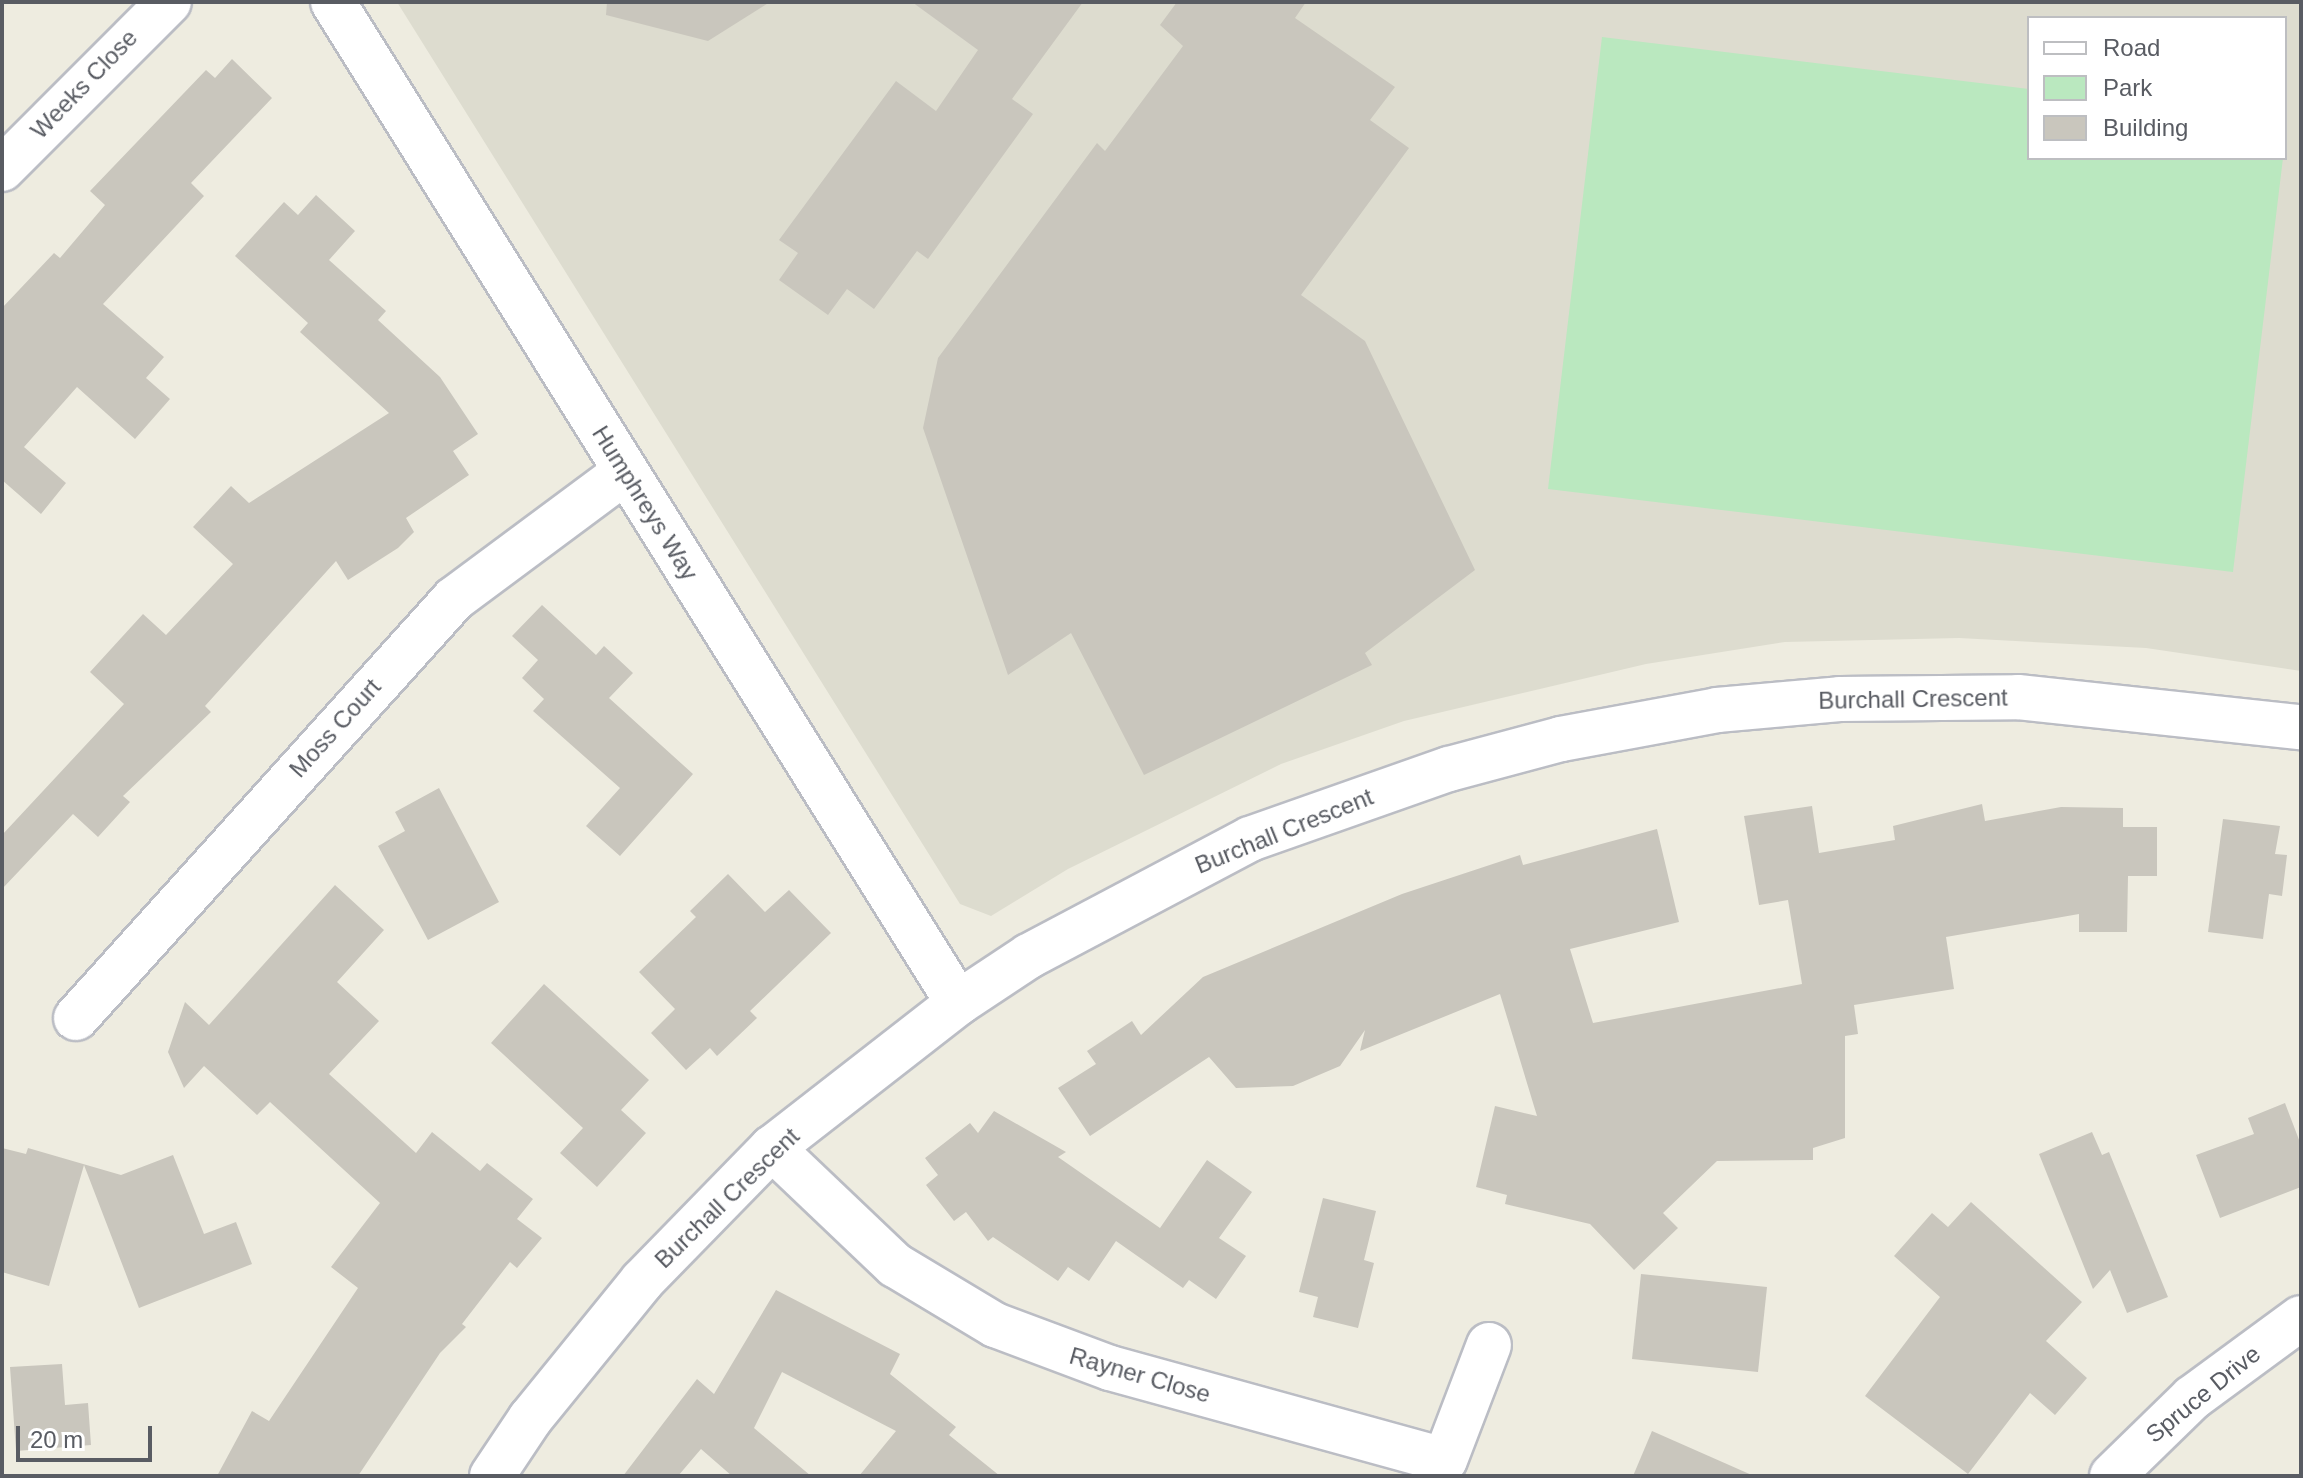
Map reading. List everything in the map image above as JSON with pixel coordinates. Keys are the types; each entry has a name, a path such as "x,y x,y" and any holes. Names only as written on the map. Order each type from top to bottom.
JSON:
{"street":[{"name":"Weeks Close","path":"2,169 169,2"},
{"name":"Humphreys Way","path":"333,2 958,1003"},
{"name":"Moss Court","path":"76,1018 436,618 495,564 625,472"},
{"name":"Burchall Crescent","path":"492,1476 622,1304 772,1148 958,1003 1085,922 1250,839 1449,769 1577,736 1717,710 1921,696 2110,703 2301,727"},
{"name":"Rayner Close","path":"772,1148 895,1265 995,1325 1110,1368 1445,1460 1489,1345"},
{"name":"Spruce Drive","path":"2112,1476 2192,1398 2301,1318"}],"shaded area":[{"path":"397,2 2301,2 2301,671 2146,648 1959,638 1785,642 1646,664 1404,721 1281,764 1068,869 991,916 960,904"}],"green space":[{"path":"1602,37 2027,89 2027,160 2283,160 2233,572 1548,489"}],"building":[{"path":"607,2 770,2 708,41 606,15"},
{"path":"912,2 1083,2 1012,99 1033,114 928,259 917,251 874,309 847,289 828,315 779,280 798,253 779,240 896,81 936,111 978,50"},
{"path":"1177,2 1306,2 1295,18 1395,87 1370,120 1409,148 1301,295 1365,341 1475,570 1365,653 1372,665 1144,775 1071,633 1008,675 923,428 938,358 1097,143 1105,151 1183,46 1160,25"},
{"path":"232,59 272,98 191,183 204,196 103,304 164,357 146,378 170,399 135,439 77,387 24,447 66,483 41,514 2,480 2,308 54,253 60,258 105,205 90,191 206,70 215,78"},
{"path":"316,195 355,231 329,260 386,311 378,320 440,377 478,434 453,451 469,475 406,518 414,532 398,548 348,580 336,561 205,706 211,712 123,796 130,802 98,837 73,814 2,889 2,835 124,704 90,672 143,614 166,635 233,564 193,527 231,486 249,503 389,413 300,332 308,323 235,256 284,202 298,215"},
{"path":"542,605 596,655 604,646 633,673 609,698 693,774 620,856 586,826 620,788 533,711 544,699 522,678 538,660 512,636"},
{"path":"439,788 499,902 428,940 378,846 405,831 395,812"},
{"path":"1982,804 1985,821 2061,807 2123,808 2123,827 2157,827 2157,876 2128,876 2127,932 2079,932 2079,914 1946,937 1954,989 1854,1005 1858,1034 1845,1036 1845,1138 1813,1148 1813,1160 1717,1161 1663,1213 1678,1228 1634,1270 1590,1224 1505,1204 1507,1195 1476,1187 1495,1106 1537,1116 1500,994 1360,1051 1365,1030 1340,1066 1293,1086 1236,1088 1209,1057 1090,1136 1058,1088 1096,1064 1087,1051 1132,1021 1141,1035 1203,977 1402,894 1520,855 1523,865 1657,829 1679,922 1570,949 1593,1023 1802,984 1788,900 1759,905 1744,816 1812,806 1819,853 1895,840 1893,826"},
{"path":"2223,819 2280,826 2275,854 2287,855 2282,896 2269,894 2263,939 2208,932"},
{"path":"728,874 765,912 789,890 831,933 750,1011 757,1018 717,1056 710,1048 686,1070 651,1033 675,1009 639,972 696,917 690,911"},
{"path":"335,885 384,930 337,982 379,1021 329,1074 416,1153 432,1132 480,1171 487,1163 533,1199 517,1219 542,1238 517,1268 510,1262 462,1324 466,1327 440,1353 358,1476 217,1476 252,1411 269,1421 358,1288 331,1267 380,1203 270,1102 257,1115 204,1066 184,1088 168,1052 185,1002 209,1025"},
{"path":"544,984 649,1080 621,1110 646,1133 597,1187 560,1153 583,1128 491,1043"},
{"path":"2285,1103 2301,1145 2301,1187 2220,1218 2196,1155 2254,1134 2248,1118"},
{"path":"994,1111 1066,1152 1058,1157 1160,1228 1207,1160 1252,1192 1219,1238 1246,1256 1216,1299 1189,1280 1183,1288 1116,1241 1089,1281 1068,1267 1058,1281 993,1237 988,1241 966,1212 954,1221 926,1185 938,1175 925,1158 970,1123 978,1133"},
{"path":"2092,1132 2102,1155 2109,1152 2168,1297 2127,1313 2110,1270 2093,1289 2039,1154"},
{"path":"2,1148 26,1154 28,1148 121,1175 173,1155 204,1234 236,1222 252,1264 139,1308 84,1165 49,1286 2,1272"},
{"path":"1323,1198 1376,1211 1364,1260 1374,1263 1358,1328 1313,1317 1318,1297 1299,1292"},
{"path":"1971,1202 2082,1302 2046,1341 2087,1378 2055,1415 2030,1393 1968,1474 1865,1396 1940,1297 1894,1256 1932,1213 1948,1227"},
{"path":"1641,1274 1767,1287 1758,1372 1632,1359"},
{"path":"776,1290 900,1354 890,1374 956,1427 949,1435 1000,1476 859,1476 896,1431 782,1372 754,1428 811,1476 732,1476 701,1449 678,1476 623,1476 697,1379 714,1394"},
{"path":"62,1364 65,1405 88,1403 91,1445 16,1451 10,1367"},
{"path":"1652,1431 1754,1476 1633,1476"}]}
